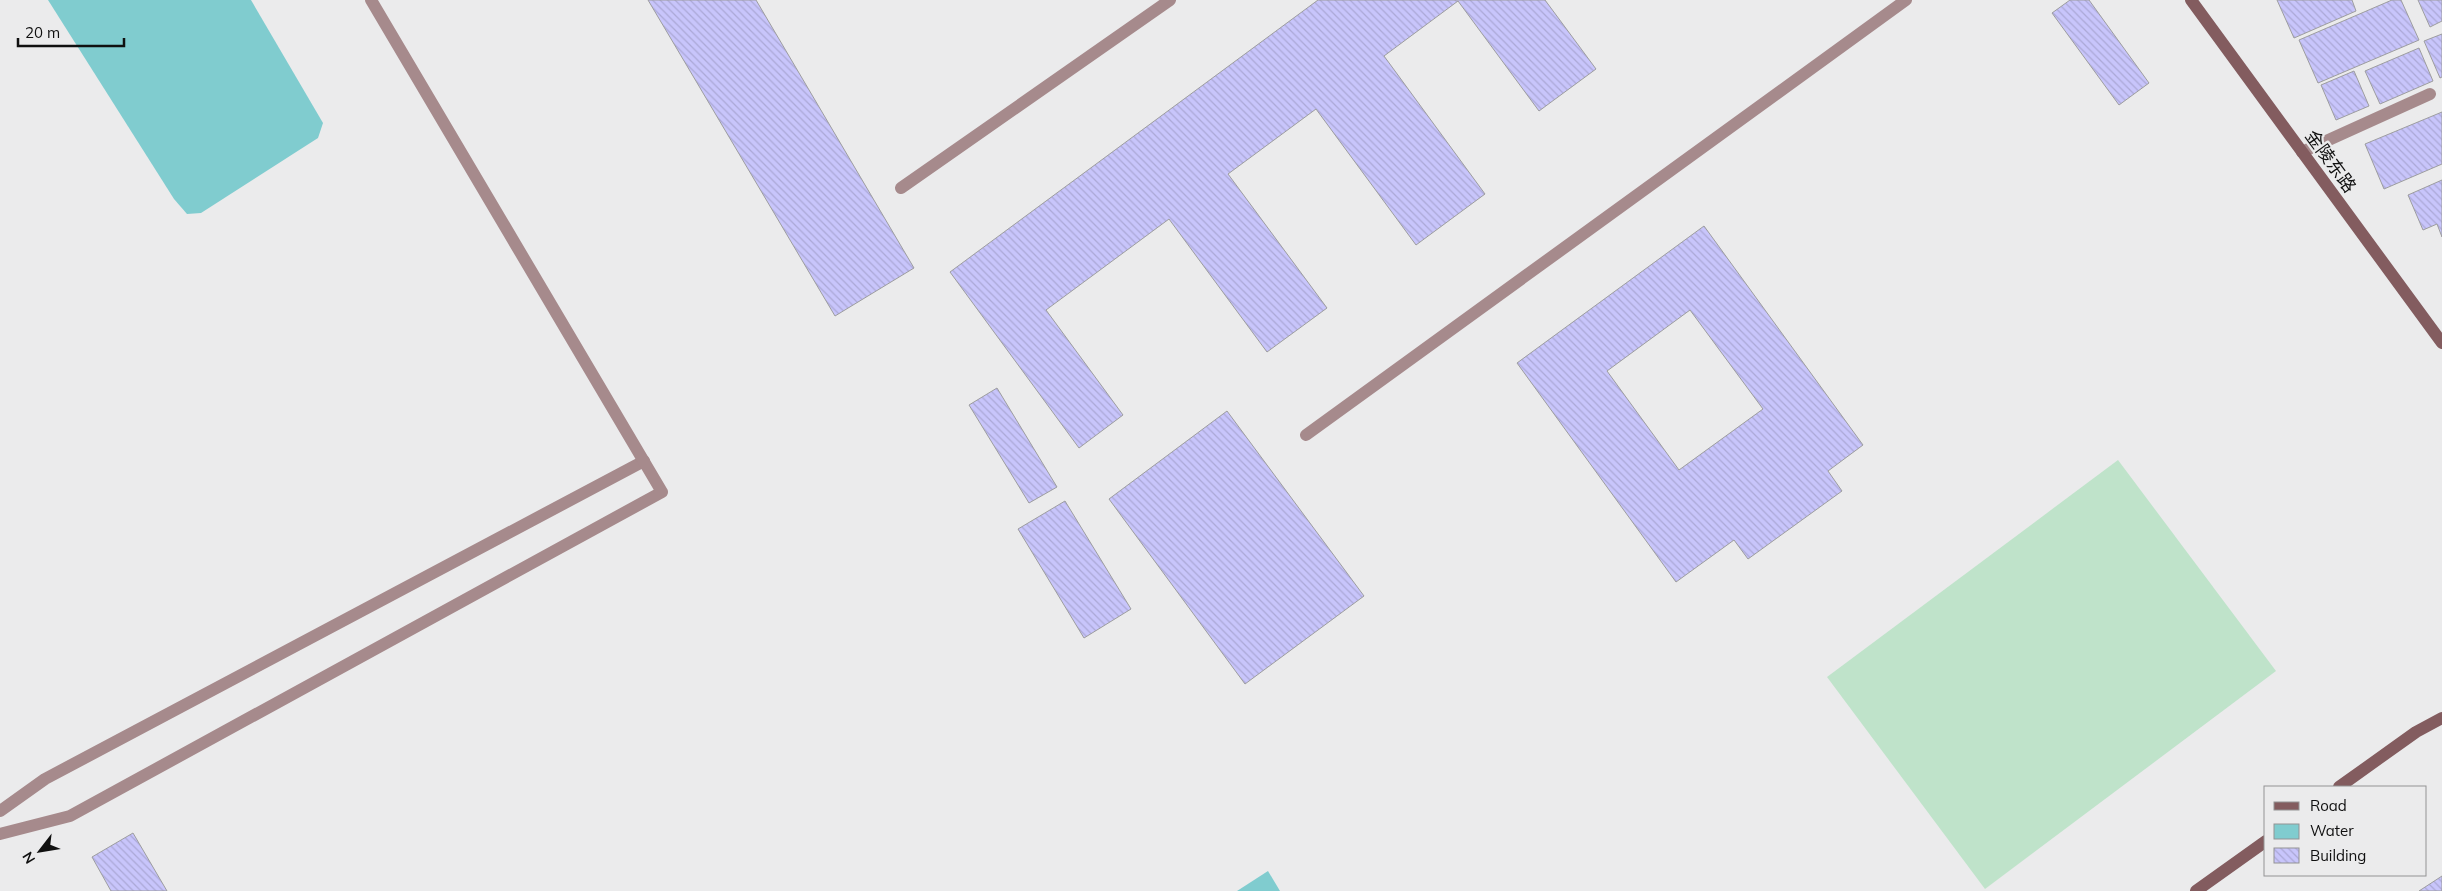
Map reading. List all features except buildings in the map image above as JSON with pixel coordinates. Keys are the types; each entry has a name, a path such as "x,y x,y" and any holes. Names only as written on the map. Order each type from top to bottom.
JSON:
{"street":[{"path":"0,834 70,816 662,492 371,0"},
{"path":"901,188 1170,0"},
{"path":"1306,435 1906,0"},
{"name":"金陵东路","path":"2192,0 2442,343"},
{"path":"2302,152 2430,94"},
{"path":"0,811 46,779 644,461"},
{"path":"2340,786 2416,732 2442,718"},
{"path":"2196,891 2264,842"}],"green space":[{"path":"2118,460 2276,671 1985,889 1827,677"}],"water":[{"path":"48,0 251,0 323,123 318,138 201,213 187,214 174,199"},
{"path":"1268,871 1280,891 1237,891"}]}
